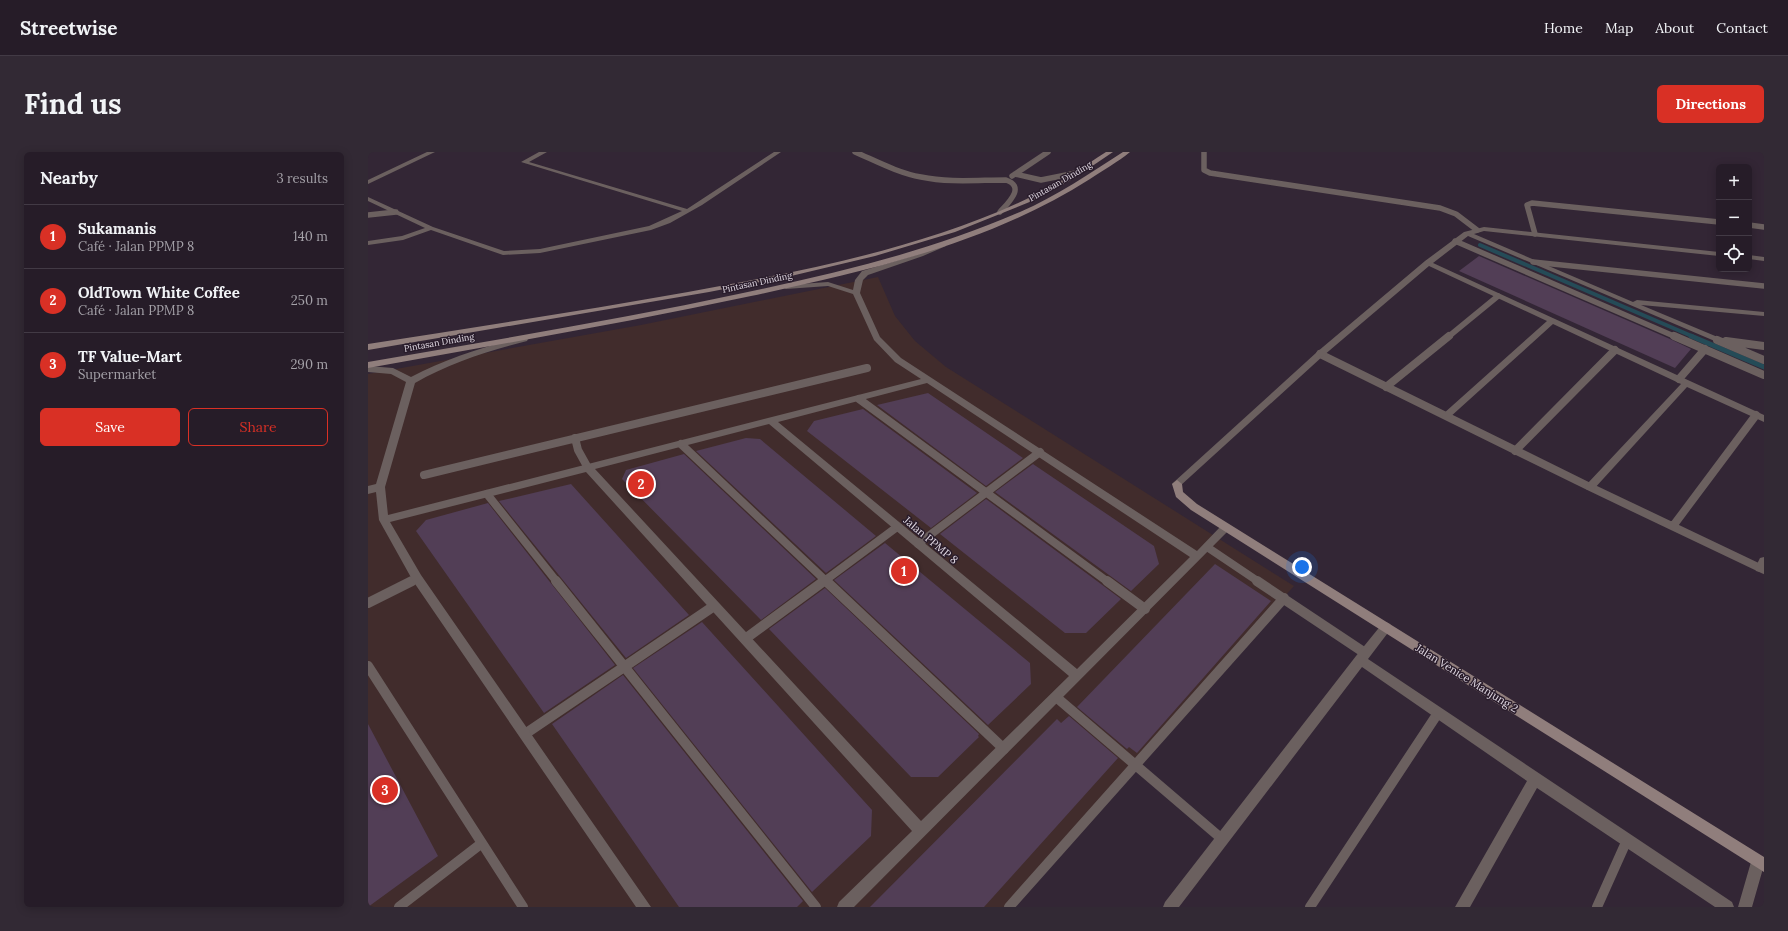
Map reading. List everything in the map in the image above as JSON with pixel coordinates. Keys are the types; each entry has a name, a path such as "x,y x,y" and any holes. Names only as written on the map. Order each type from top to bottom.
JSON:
{"main road":[{"name":"Pintasan Dinding","path":"368,348 619,307 762,280 826,266 921,242 1032,199 1110,152"},
{"name":"Pintasan Dinding","path":"368,365 657,314 829,277 877,265 956,240 1024,214 1071,188 1127,152"},
{"name":"Jalan Venice Manjung 2","path":"1176,484 1179,494 1194,507 1226,528 1386,626 1761,864"}],"street":[{"path":"368,182 432,152"},
{"path":"544,152 524,162 688,211"},
{"path":"368,199 431,228 504,253 540,252 651,228 665,223 688,211 778,152"},
{"path":"368,242 403,238 431,228"},
{"path":"1176,484 1320,354 1428,263 1466,234 1477,230 1535,234 1716,254"},
{"path":"1466,234 1717,340"},
{"path":"956,240 921,255 865,273 859,280 856,293 877,338 898,360 1197,556"},
{"path":"1752,257 1764,259"},
{"path":"1428,263 1552,322 1760,417"},
{"path":"778,288 828,284 856,293"},
{"path":"1627,301 1764,314"},
{"path":"1446,416 1552,322"},
{"path":"562,330 490,348 452,360 411,381 374,489 384,520 417,578 644,907"},
{"path":"368,369 393,371 411,381"},
{"path":"384,520 859,399 928,380"},
{"path":"1590,487 1682,381"},
{"name":"Jalan PPMP 8","path":"770,421 1077,676"},
{"path":"588,468 921,831"},
{"path":"844,907 1226,528"},
{"path":"1170,907 1386,626"},
{"path":"1363,656 1438,713 1727,907"},
{"path":"1462,907 1535,779"},
{"path":"1745,907 1761,864"}],"lane":[{"path":"855,152 908,174 928,179 953,182 1006,180 1012,182 1015,186 1015,194 1000,212"},
{"path":"1006,180 1048,152"},
{"path":"1204,152 1204,170 1214,174 1440,208 1456,214 1477,230"},
{"path":"1015,174 1041,180 1076,173"},
{"path":"1535,234 1526,205 1532,203 1716,222"},
{"path":"368,215 396,212"},
{"path":"1752,225 1764,227"},
{"path":"1455,241 1764,375"},
{"path":"1533,262 1764,286"},
{"path":"1386,386 1498,296"},
{"path":"1717,340 1764,346"},
{"path":"1717,340 1764,360"},
{"path":"1682,381 1705,349"},
{"path":"1515,450 1615,350"},
{"path":"1320,354 1590,487 1763,566"},
{"path":"424,475 867,368"},
{"path":"859,399 1145,609"},
{"path":"1673,526 1760,417"},
{"path":"575,438 578,450 588,468"},
{"path":"681,444 1004,749"},
{"path":"918,544 1040,452"},
{"path":"487,494 816,907"},
{"path":"745,639 897,527"},
{"path":"1207,547 1284,598 1363,656"},
{"path":"368,603 417,578"},
{"path":"1009,907 1284,598"},
{"path":"525,734 714,606"},
{"path":"368,666 523,907"},
{"path":"1056,697 1222,839"},
{"path":"1310,907 1438,713"},
{"path":"1597,907 1627,840"},
{"path":"399,907 482,843"}],"shaded area":[{"path":"878,277 895,316 915,341 946,367 1294,586 1007,907 368,907 368,374 641,325"}],"building":[{"path":"1479,256 1691,349 1675,368 1459,271"},
{"path":"928,393 1023,458 986,486 877,405"},
{"path":"863,409 977,493 931,528 807,431 814,421"},
{"path":"746,438 760,439 876,536 826,573 696,451"},
{"path":"684,454 816,579 761,620 622,479 626,470"},
{"path":"1033,464 1154,546 1159,564 1131,591 995,492"},
{"path":"571,484 689,615 626,658 499,501"},
{"path":"986,499 1121,599 1086,633 1065,633 940,534"},
{"path":"488,503 615,665 544,713 416,531 426,520"},
{"path":"885,543 1030,663 1031,684 988,725 834,580"},
{"path":"1215,564 1271,601 1137,753 1129,747 1127,749 1077,707"},
{"path":"825,588 979,734 979,737 938,777 911,777 769,629"},
{"path":"702,622 872,810 871,836 812,892 633,668"},
{"path":"623,675 803,901 797,907 679,907 552,724"},
{"path":"1069,716 1118,758 984,907 870,907 1057,719 1061,723"},
{"path":"368,724 438,856 368,907"}],"waterway":[{"path":"1480,245 1694,337"},
{"path":"1691,336 1764,367"}],"place":[{"name":"OldTown White Coffee","path":"641,484"},
{"name":"Sukamanis","path":"904,571"},
{"name":"TF Value-Mart","path":"385,790"}]}
